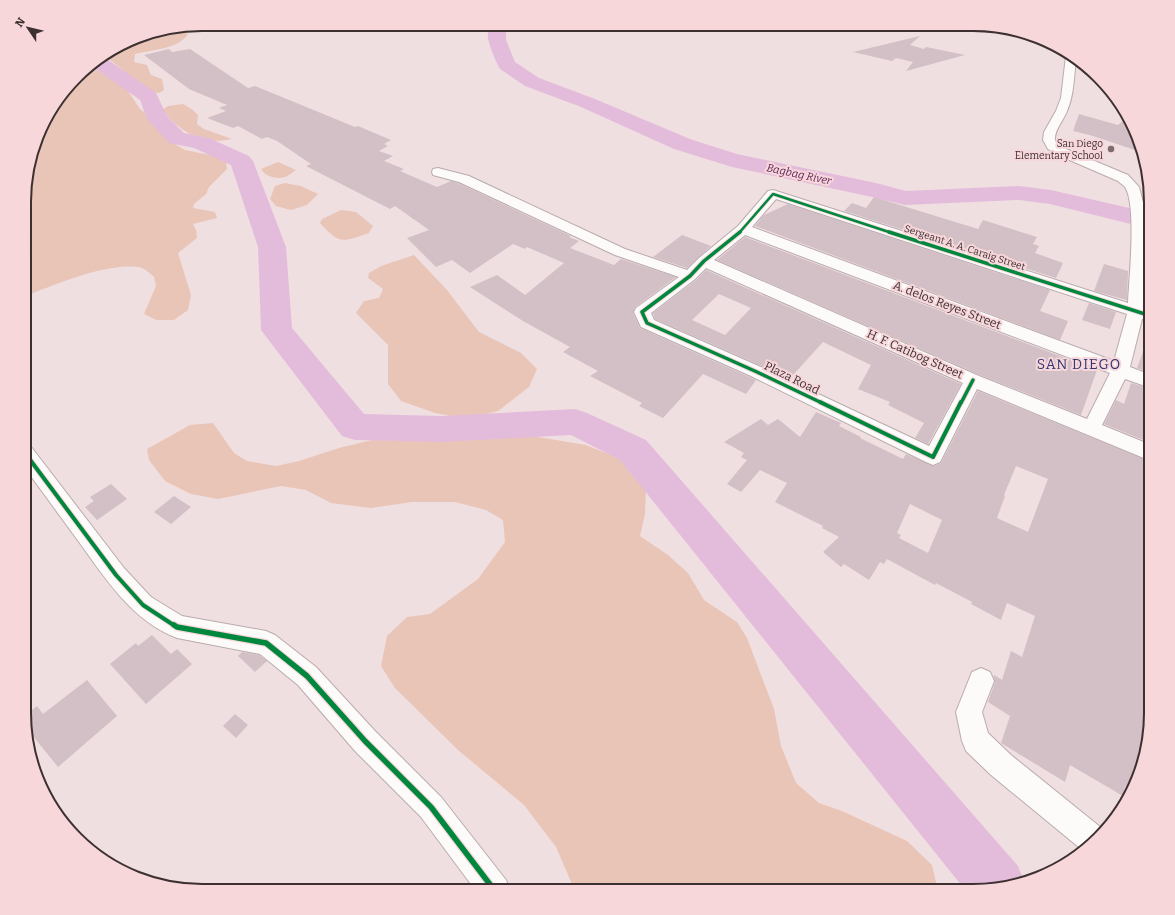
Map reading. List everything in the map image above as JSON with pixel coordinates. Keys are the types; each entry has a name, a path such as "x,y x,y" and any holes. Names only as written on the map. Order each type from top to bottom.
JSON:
{"street":[{"path":"1071,62 1066,98 1062,111 1050,132 1049,140 1052,146 1062,152 1123,178 1132,187 1138,210 1139,228 1143,313 1120,370 1091,429"},
{"path":"1104,169 1132,175 1143,182"},
{"path":"438,172 464,179 620,252 690,276"},
{"name":"Plaza Road","path":"773,194 743,229 704,260 690,276 642,312 646,323 757,372 933,457 973,380"},
{"name":"Sergeant A. A. Caraig Street","path":"773,194 1143,313"},
{"name":"A. delos Reyes Street","path":"743,229 1144,379"},
{"name":"H. F. Catibog Street","path":"704,260 973,380 1144,450"},
{"path":"31,461 116,575 143,605 178,627 266,643 307,676 365,741 431,806 489,884"},
{"path":"981,681 969,712 976,741 1001,765 1091,837"}],"shaded area":[{"path":"185,31 188,34 178,43 164,48 135,54 134,62 147,65 151,75 162,79 164,90 159,93 151,92 109,59 136,44 147,40 168,34"},
{"path":"94,69 107,75 128,91 140,109 151,118 163,136 185,150 215,156 226,161 227,169 209,187 206,194 194,204 193,208 215,212 217,218 193,224 196,230 197,238 178,253 191,295 188,310 174,320 156,320 144,314 156,286 154,277 142,268 129,266 115,267 99,270 31,294 32,179 40,147 54,116 73,89"},
{"path":"183,104 198,115 197,124 204,129 232,139 211,141 202,139 185,131 162,110 168,106"},
{"path":"278,162 296,170 282,178 275,178 268,175 261,169"},
{"path":"285,183 301,186 318,194 307,205 291,210 276,206 270,199 275,186"},
{"path":"341,210 356,212 373,226 369,233 347,240 342,240 332,235 320,223 322,219"},
{"path":"414,255 447,290 479,332 521,353 537,369 529,387 498,411 474,417 451,416 435,413 401,401 388,384 388,345 356,313 364,301 379,298 383,289 368,278 369,273 381,266"},
{"path":"213,423 234,453 247,461 276,466 372,440 412,441 503,435 532,436 586,445 621,459 634,468 646,487 645,514 640,536 668,555 688,573 704,600 737,622 747,638 774,709 781,746 796,783 819,803 842,811 907,841 932,865 936,884 572,884 556,847 524,805 458,750 395,688 381,666 387,636 407,617 430,614 478,579 505,542 503,520 486,510 455,502 412,502 371,508 331,503 306,490 281,486 218,499 191,494 165,481 149,460 147,449 190,425"}],"building":[{"path":"920,36 910,45 924,49 926,47 965,55 906,71 913,62 896,58 892,61 853,52"},
{"path":"169,49 172,52 190,49 248,88 255,86 355,127 358,126 391,140 384,144 388,146 379,151 393,156 384,161 404,169 400,171 437,187 451,181 458,183 579,241 570,248 614,265 621,259 676,277 635,307 633,313 640,328 756,380 746,394 703,374 663,418 639,406 642,403 590,376 598,371 563,352 570,347 523,321 470,287 497,275 525,295 564,263 527,247 525,249 513,244 470,273 452,260 436,267 407,238 429,230 395,206 390,209 306,166 311,164 277,141 267,137 262,139 238,126 233,128 207,118 226,111 219,108 227,105 189,89 144,55"},
{"path":"1079,114 1118,125 1124,121 1136,150 1093,136 1073,131"},
{"path":"874,197 978,229 983,220 1037,237 1033,244 1039,246 1035,253 1063,263 1056,278 844,211 852,203 866,208"},
{"path":"788,204 1050,290 1040,311 1068,321 1060,340 755,226 764,215"},
{"path":"682,235 711,246 687,268 653,257"},
{"path":"745,237 1097,370 1081,415 980,375 717,260"},
{"path":"1104,264 1128,271 1127,300 1094,291"},
{"path":"706,270 961,384 928,444 915,438 924,423 888,405 890,402 858,389 871,365 823,342 793,375 769,364 766,368 655,319 653,313 696,280","holes":["719,294 751,308 725,335 692,320"]},
{"path":"1089,303 1116,312 1110,329 1082,320"},
{"path":"1144,349 1144,370 1137,368"},
{"path":"1131,383 1144,387 1144,440 1104,424 1116,400 1124,404"},
{"path":"978,391 1144,459 1144,725 1141,747 1135,768 1127,787 1125,786 1123,796 1070,765 1065,782 1001,743 1010,716 988,702 995,682 994,675 1002,680 1011,651 1022,657 1035,616 1007,603 1001,620 971,604 972,602 936,583 935,585 887,559 884,564 880,562 869,580 844,564 841,567 823,552 839,537 822,528 823,526 775,502 787,483 760,470 741,492 727,484 747,460 741,457 744,453 724,442 761,419 768,425 778,419 800,437 816,412 841,423 839,426 903,459 906,454 934,466 941,463","holes":["1016,466 1048,479 1028,532 997,518 1005,496 1004,495","910,504 942,520 928,553 899,538 901,535 897,533"]},
{"path":"111,484 127,499 97,520 85,507 94,501 90,497"},
{"path":"174,496 191,507 171,524 154,512"},
{"path":"152,635 171,654 177,649 192,664 146,704 110,664 136,643 138,646"},
{"path":"242,652 259,655 267,661 255,672 238,656"},
{"path":"87,680 117,716 58,767 32,735 31,711 37,706 43,714"},
{"path":"235,714 248,725 236,738 223,726"}],"waterway":[{"name":"Bagbag River","path":"498,31 497,40 507,65 532,82 588,103 682,144 732,160 876,190 905,198 1019,193 1051,197 1144,220"},
{"path":"101,64 149,97 158,119 177,138 201,143 241,161 272,247 277,330 355,427 441,429 575,422 633,450 996,883"}],"cycle path":[{"path":"973,380 933,457 757,372 647,323 642,312 690,276 704,261 743,229 773,194 1144,314"},
{"path":"31,461 116,575 143,605 177,627 266,643 307,676 365,741 431,807 490,884"}],"place":[{"name":"San Diego Elementary School","path":"1111,149"}],"district":[{"name":"SAN DIEGO","path":"1079,364"}]}
